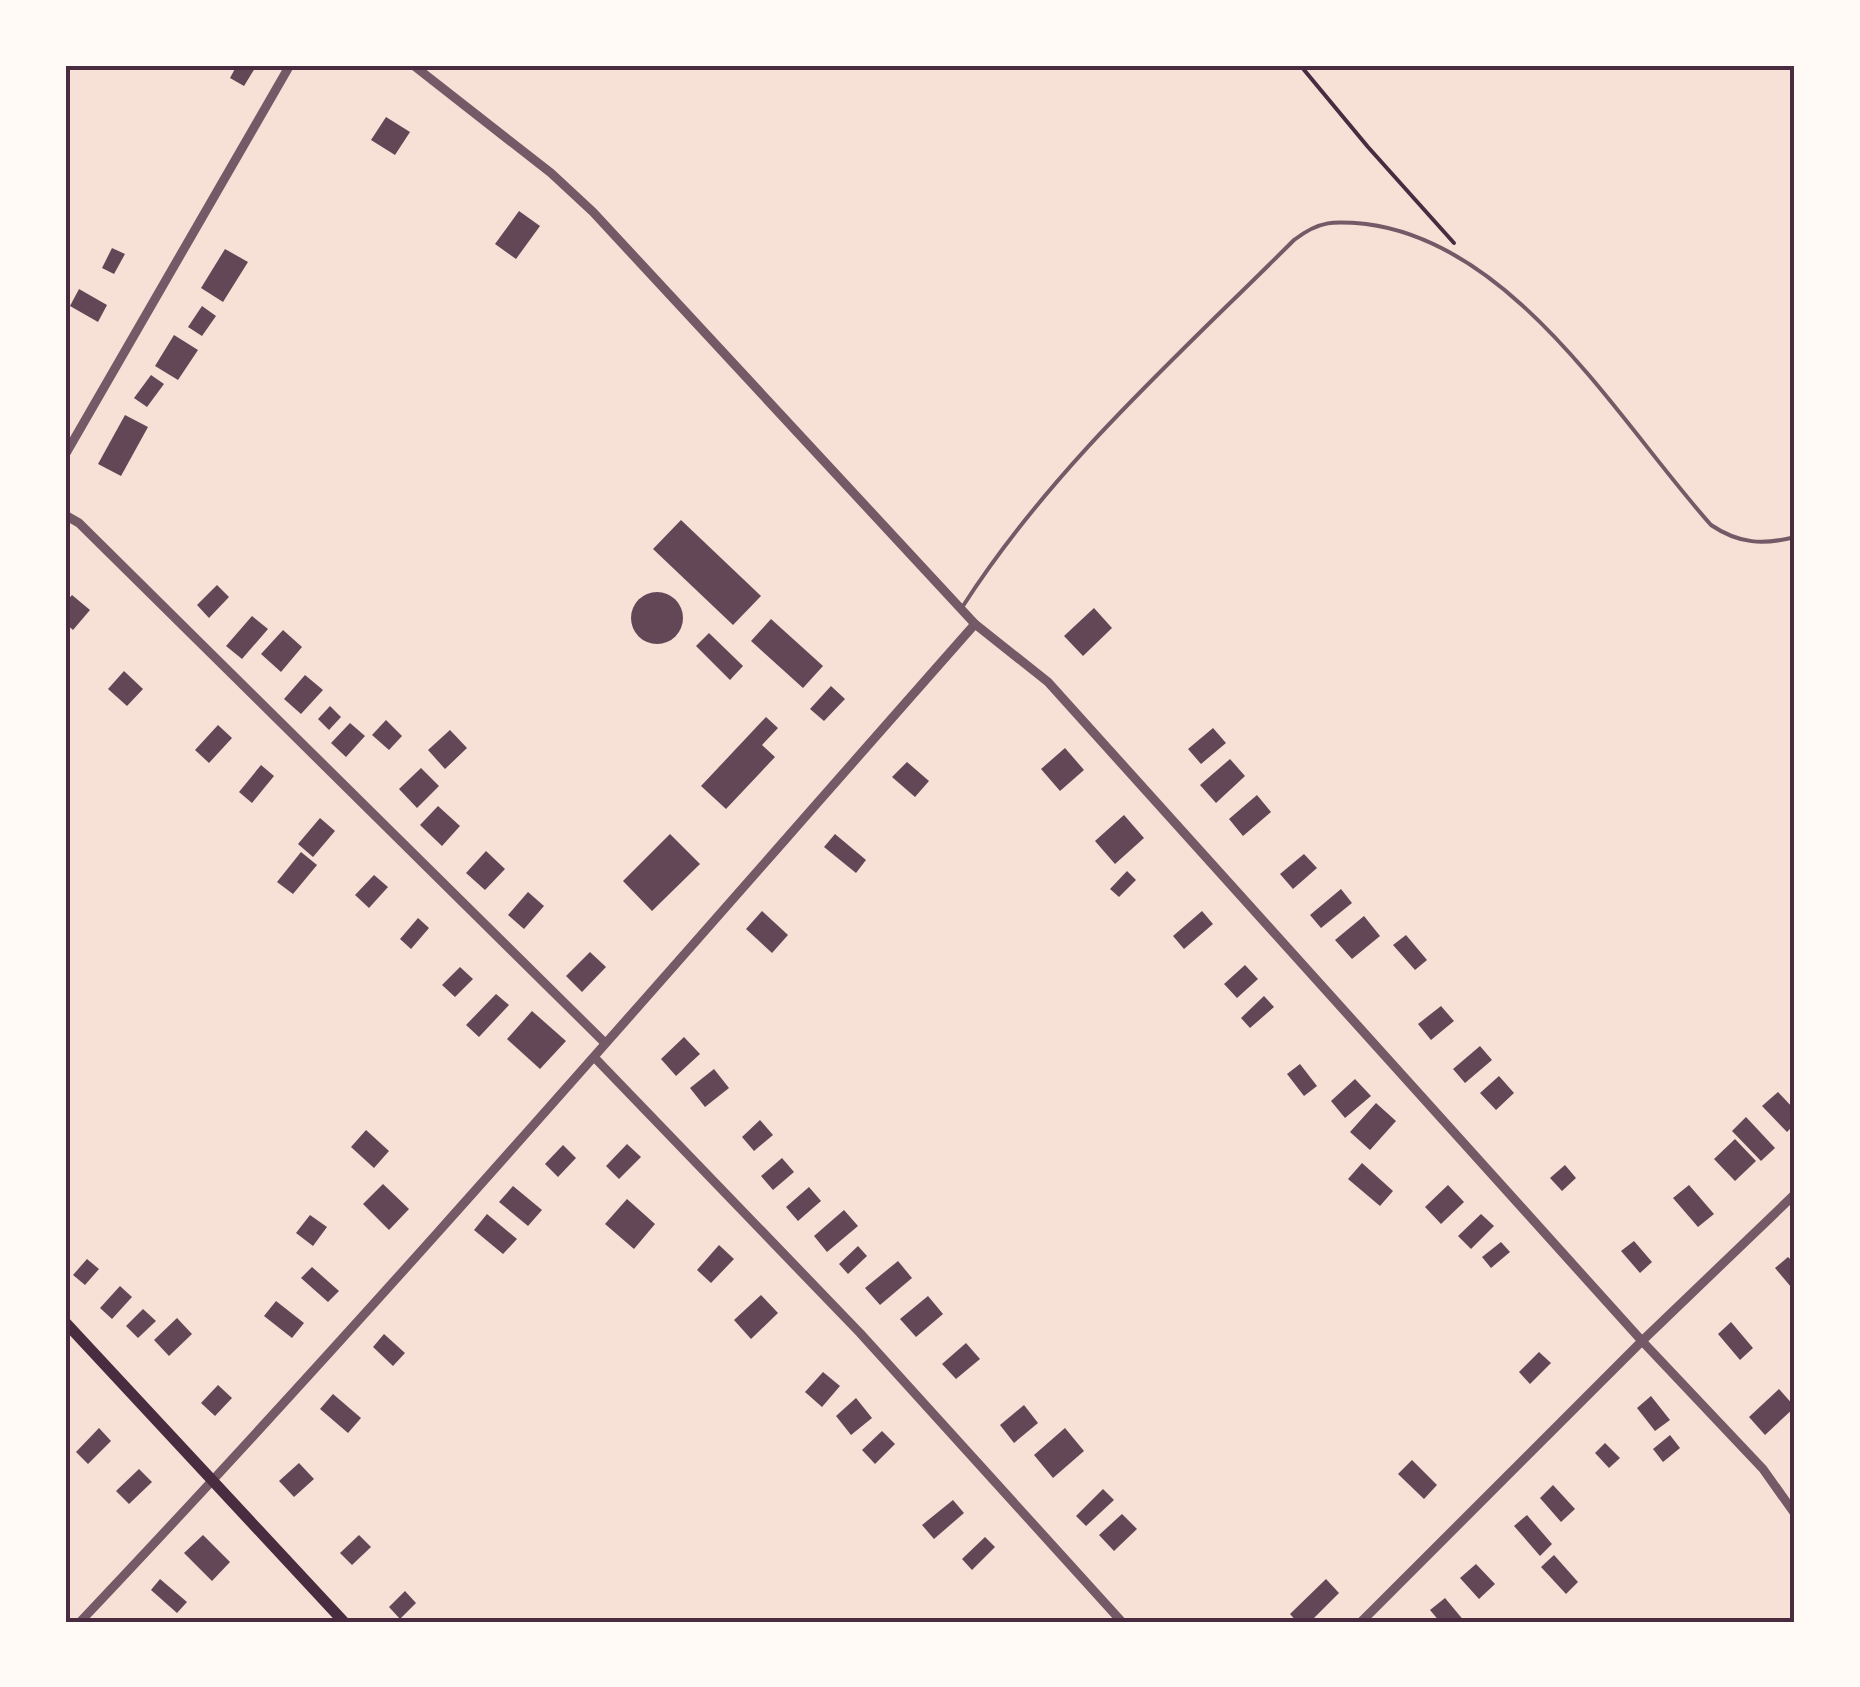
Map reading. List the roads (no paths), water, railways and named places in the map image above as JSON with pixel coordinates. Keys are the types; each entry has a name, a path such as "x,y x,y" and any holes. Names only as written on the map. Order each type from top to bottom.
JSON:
{"main road":[{"path":"65,1322 344,1622"}],"street":[{"path":"65,455 290,65"},
{"path":"413,65 551,173 593,212 974,624 1048,682 1642,1341 1763,1469 1795,1514"},
{"path":"65,514 605,1043"},
{"path":"80,1622 214,1480 595,1058 974,624"},
{"path":"595,1058 860,1334 1122,1622"},
{"path":"1361,1622 1795,1194"}],"lane":[{"path":"961,610 994,557 1100,430 1294,240 1312,226 1338,221 1402,231 1489,279 1542,326 1605,391 1711,525 1748,543 1795,537"}]}
